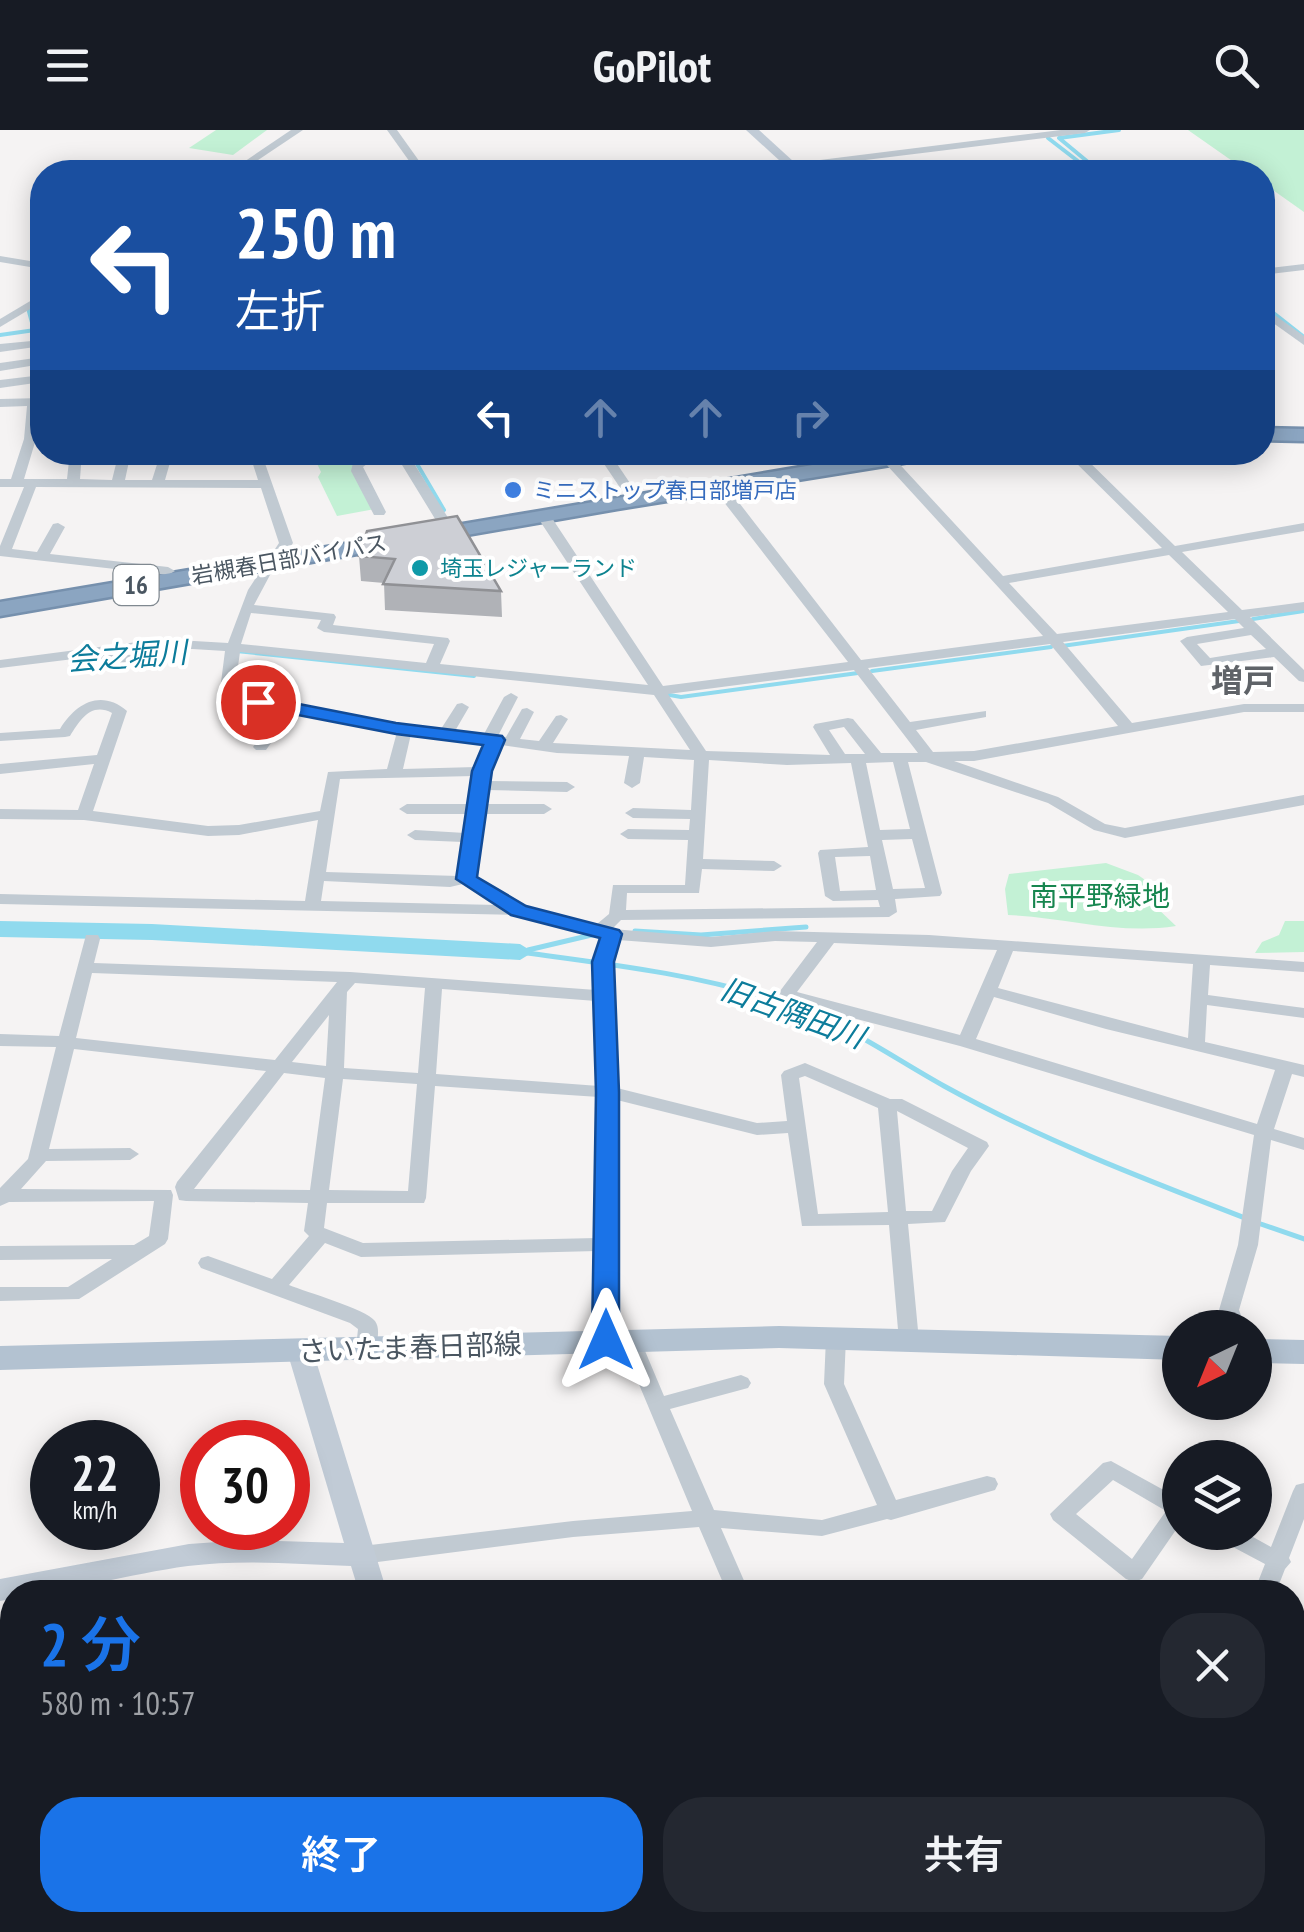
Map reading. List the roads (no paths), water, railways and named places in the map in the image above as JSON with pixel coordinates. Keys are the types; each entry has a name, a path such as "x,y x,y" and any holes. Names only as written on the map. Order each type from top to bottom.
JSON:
{"highway":[{"path":"1275,431 1304,432"},
{"name":"岩槻春日部バイパス","path":"0,609 446,524 630,492 822,465"},
{"name":"岩槻春日部バイパス","path":"0,600 836,465"}],"main road":[{"name":"さいたま春日部線","path":"0,1358 618,1340 836,1338 1162,1347"},
{"path":"1272,1351 1304,1352"}],"street":[{"path":"252,160 298,130"},
{"path":"392,130 413,160"},
{"path":"752,130 785,160"},
{"path":"868,160 1085,130"},
{"path":"0,259 30,264"},
{"path":"1275,270 1304,267"},
{"path":"0,324 30,305"},
{"path":"1275,318 1304,342"},
{"path":"0,348 30,344"},
{"path":"0,367 30,363"},
{"path":"0,384 30,380"},
{"path":"0,403 30,402"},
{"path":"30,439 25,482 2,552 168,571"},
{"path":"74,481 75,465"},
{"path":"118,482 122,465"},
{"path":"158,482 163,465"},
{"path":"258,465 286,543 246,608 230,653 226,698 290,706 405,730 544,746 702,757 859,759 974,756 1244,708 1304,708"},
{"path":"358,465 357,471 380,512"},
{"path":"408,465 428,504 446,524"},
{"path":"611,465 630,492"},
{"path":"894,465 1055,641 1127,728"},
{"path":"1085,465 1304,678"},
{"path":"0,482 263,484"},
{"path":"718,486 930,758 1053,800 1100,827 1125,833 1304,800"},
{"path":"543,515 702,757 693,890 620,888 617,915 606,932 606,1244 618,1340 658,1405 733,1580"},
{"path":"41,557 58,527"},
{"path":"1000,580 1304,527"},
{"path":"0,667 160,643 663,695 858,663 1055,641 1304,606"},
{"path":"246,608 329,617 324,628 442,641 430,668"},
{"path":"1254,630 1187,641 1206,663 1276,652"},
{"path":"68,657 137,658"},
{"path":"466,879 481,778 512,697"},
{"path":"0,737 65,734 76,711 87,706 112,706 120,711 84,816"},
{"path":"261,747 290,706"},
{"path":"446,734 462,707"},
{"path":"498,741 526,712"},
{"path":"907,728 981,714"},
{"path":"544,746 561,719"},
{"path":"394,773 405,730"},
{"path":"632,783 637,753"},
{"path":"899,758 919,834 934,893 833,896 826,852 919,834"},
{"path":"0,769 101,759"},
{"path":"617,915 889,912 859,759"},
{"path":"312,908 333,774 394,773 566,787"},
{"path":"408,809 544,809"},
{"path":"633,813 698,815"},
{"path":"0,814 84,816 239,830 326,814"},
{"path":"628,834 696,836"},
{"path":"415,835 470,838"},
{"path":"694,864 774,866"},
{"path":"317,876 450,882 466,879 518,910"},
{"path":"0,899 518,910 606,932 711,942 775,936 929,940 1304,966"},
{"path":"2,1198 38,1155 92,938"},
{"path":"828,939 786,995 966,1042 1304,1144"},
{"path":"966,1042 1006,948"},
{"path":"1196,1046 1202,960"},
{"path":"84,968 344,985 434,984 606,996"},
{"path":"344,985 184,1187 186,1196 417,1198 434,984"},
{"path":"344,985 314,1231 362,1250 606,1244"},
{"path":"990,991 1294,1069 1262,1134 1251,1222 1229,1310"},
{"path":"1199,999 1304,1013"},
{"path":"0,1040 65,1042 335,1073 608,1092 757,1129 797,1126"},
{"path":"805,1068 888,1107 896,1104 980,1146 960,1166 956,1186 938,1217 809,1221 790,1074 805,1068"},
{"path":"888,1107 909,1340"},
{"path":"38,1155 130,1154"},
{"path":"0,1294 72,1294 158,1239 164,1195 2,1198"},
{"path":"276,1288 322,1234"},
{"path":"0,1253 138,1252"},
{"path":"208,1262 356,1318 368,1326 366,1348"},
{"path":"836,1338 834,1384 891,1512"},
{"path":"300,1350 369,1580"},
{"path":"658,1405 741,1384"},
{"path":"1110,1469 1180,1509 1134,1573 1061,1514 1110,1469"},
{"path":"76,1580 190,1555 246,1551 362,1556 573,1528 706,1518 822,1528 987,1484"},
{"path":"1271,1580 1304,1491"},
{"path":"1258,1550 1280,1562"}],"waterway":[{"path":"1086,160 1059,138 1119,130"},
{"path":"1048,138 1076,160"},
{"path":"30,307 30,315"},
{"path":"1275,314 1304,337"},
{"path":"0,335 30,331"},
{"path":"418,465 444,510"},
{"path":"1253,619 1304,611"},
{"path":"1062,646 1239,621"},
{"path":"872,671 1051,647"},
{"path":"236,651 474,676"},
{"path":"664,694 681,697 858,673"},
{"path":"635,931 701,935 806,927"},
{"name":"旧古隅田川","path":"0,929 152,932 520,952"},
{"path":"528,950 600,933"},
{"name":"旧古隅田川","path":"520,952 685,977 804,1010 846,1029 1017,1124 1245,1218"},
{"name":"旧古隅田川","path":"1255,1222 1304,1239"}],"place":[{"name":"ミニストップ春日部増戸店","path":"513,490"},
{"name":"埼玉レジャーランド","path":"420,568"}],"district":[{"name":"増戸","path":"1243,680"}],"water label":[{"name":"会之堀川","path":"127,655"}],"park label":[{"name":"南平野緑地","path":"1100,895"}]}
